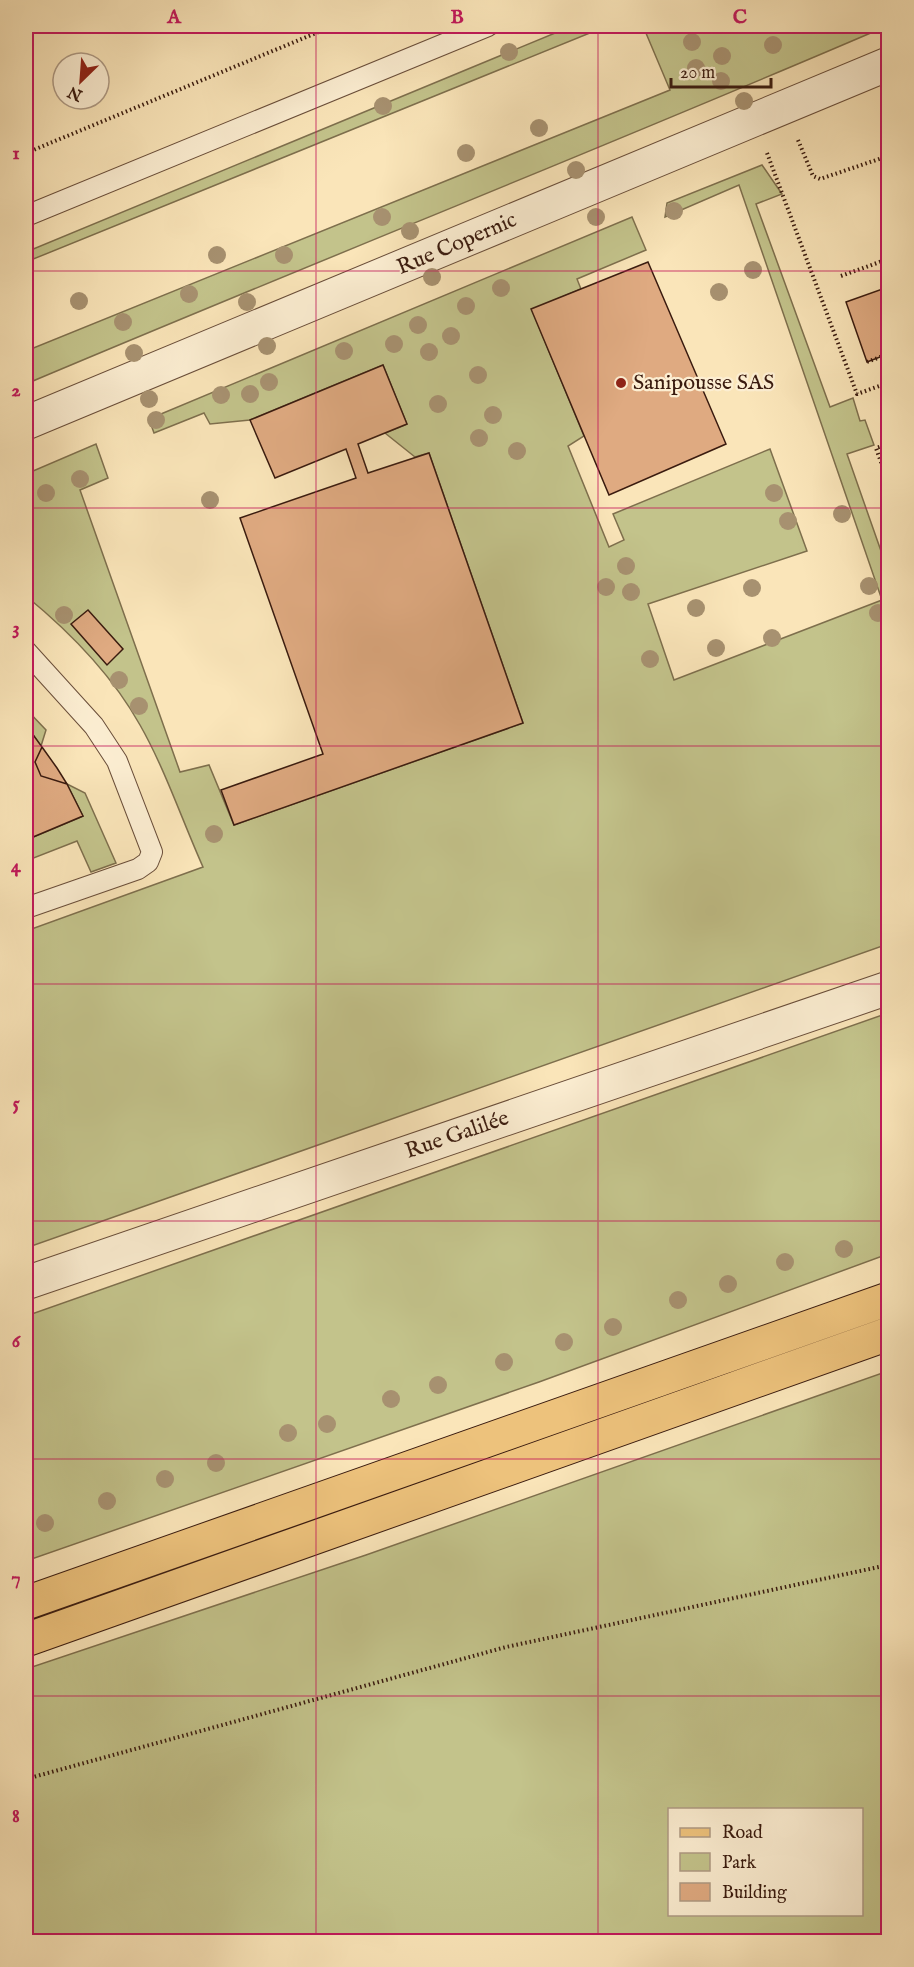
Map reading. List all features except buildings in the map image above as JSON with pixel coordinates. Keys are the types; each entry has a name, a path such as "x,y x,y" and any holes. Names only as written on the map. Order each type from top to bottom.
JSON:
{"main road":[{"path":"26,1603 888,1299"},
{"path":"26,1640 888,1334"}],"street":[{"name":"Rue Copernic","path":"26,423 888,64"},
{"name":"Rue Galilée","path":"26,1283 888,988"}],"lane":[{"path":"26,216 488,26"},
{"path":"26,651 93,726 117,761 152,852 148,862 138,869 26,908"}],"path":[{"path":"26,153 333,26"},
{"path":"798,140 813,176 820,179 888,156"},
{"path":"766,153 857,394 888,383"},
{"path":"841,276 888,259"},
{"path":"867,362 888,354"},
{"path":"888,444 876,448 888,482"},
{"path":"26,1779 506,1647 888,1565"}],"green space":[{"path":"572,26 607,26 26,262 26,252"},
{"path":"643,26 887,26 26,384 26,351 670,90"},
{"path":"762,165 782,194 756,204 830,407 853,398 860,421 865,420 874,445 847,454 888,571 888,944 26,1248 26,931 203,867 157,759 129,707 89,655 26,596 26,474 96,444 108,478 80,490 180,772 209,765 234,825 523,723 429,453 415,457 385,433 407,424 383,365 250,420 210,424 204,413 154,433 149,419 632,217 646,250 577,279 581,289 532,310 584,436 568,446 609,547 624,540 613,514 770,449 807,551 648,604 674,680 882,600 739,185 665,217 667,203"},
{"path":"26,709 46,730 41,746 26,725"},
{"path":"67,784 85,793 116,863 91,872 77,841 26,861 26,840 83,816"},
{"path":"888,1013 888,1254 539,1382 26,1561 26,1316"},
{"path":"888,1371 888,1941 26,1941 26,1669 366,1555"}],"place":[{"name":"Sanipousse SAS","path":"621,383"}]}
